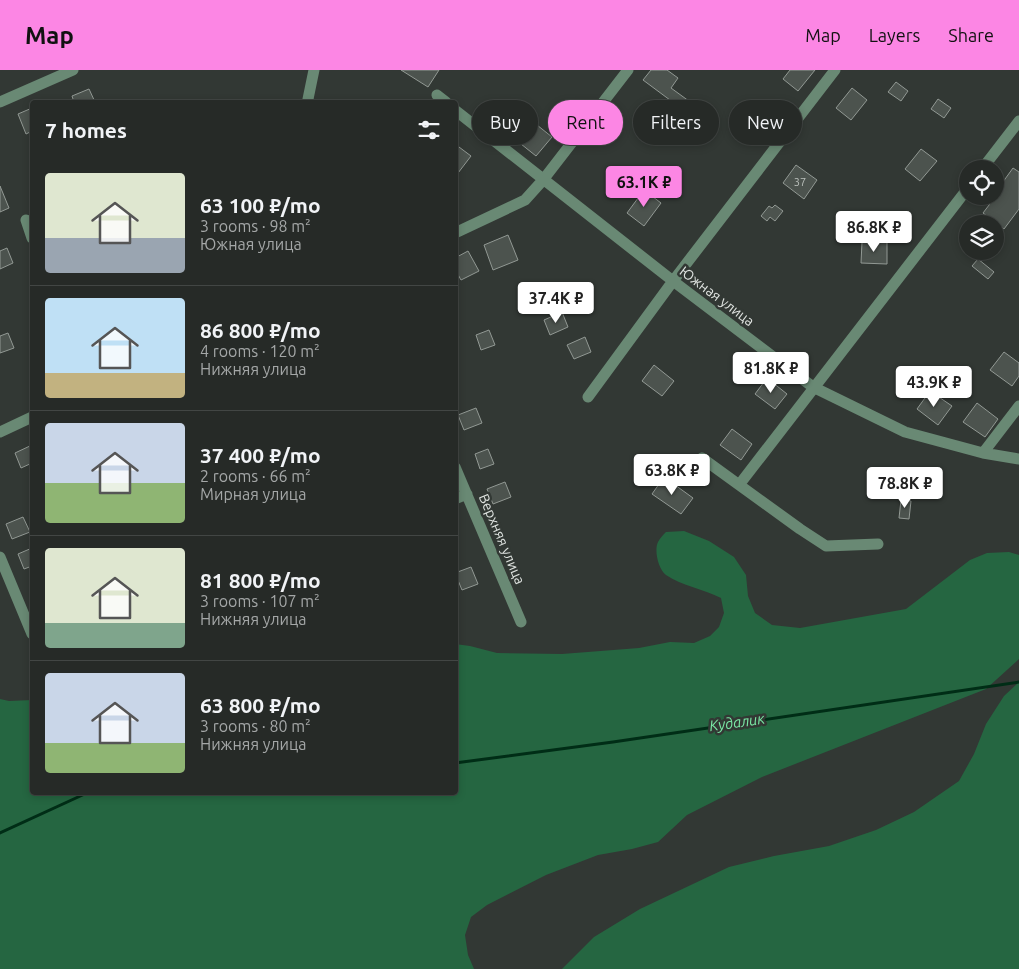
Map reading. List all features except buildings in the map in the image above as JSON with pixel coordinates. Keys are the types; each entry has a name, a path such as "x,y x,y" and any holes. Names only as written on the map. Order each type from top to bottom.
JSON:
{"street":[{"path":"0,102 73,70"},
{"path":"309,100 314,70"},
{"path":"458,231 525,200 543,180 628,70"},
{"path":"588,397 673,281 835,70"},
{"name":"Южная улица","path":"458,112 673,281 813,387 905,432 984,453 1019,459"},
{"path":"989,160 1019,121"},
{"path":"739,485 959,200"},
{"path":"26,220 30,232"},
{"path":"984,453 1019,406"},
{"path":"0,432 30,418"},
{"path":"702,458 826,546 878,544"},
{"name":"Верхняя улица","path":"458,474 521,622"},
{"path":"458,498 467,494"},
{"path":"0,557 30,629"}],"green space":[{"path":"684,531 709,541 734,557 746,575 748,596 755,613 772,625 800,628 906,609 970,560 987,553 1009,552 1019,555 1019,659 986,689 762,777 687,815 658,842 598,855 546,875 487,905 471,917 465,935 468,955 474,969 0,969 0,699 9,701 30,700 30,795 458,795 458,644 497,653 562,654 639,648 670,642 694,643 710,636 719,627 724,613 721,598 679,582 663,572 656,550 659,541 666,532"},
{"path":"1019,682 1019,969 562,969 594,937 640,909 729,867 774,856 829,846 876,830 914,812 959,781 974,754 986,724 1004,696"}],"waterway":[{"name":"Кудалик","path":"458,763 613,742 1019,682"},
{"name":"Кудалик","path":"0,833 82,795"}]}
